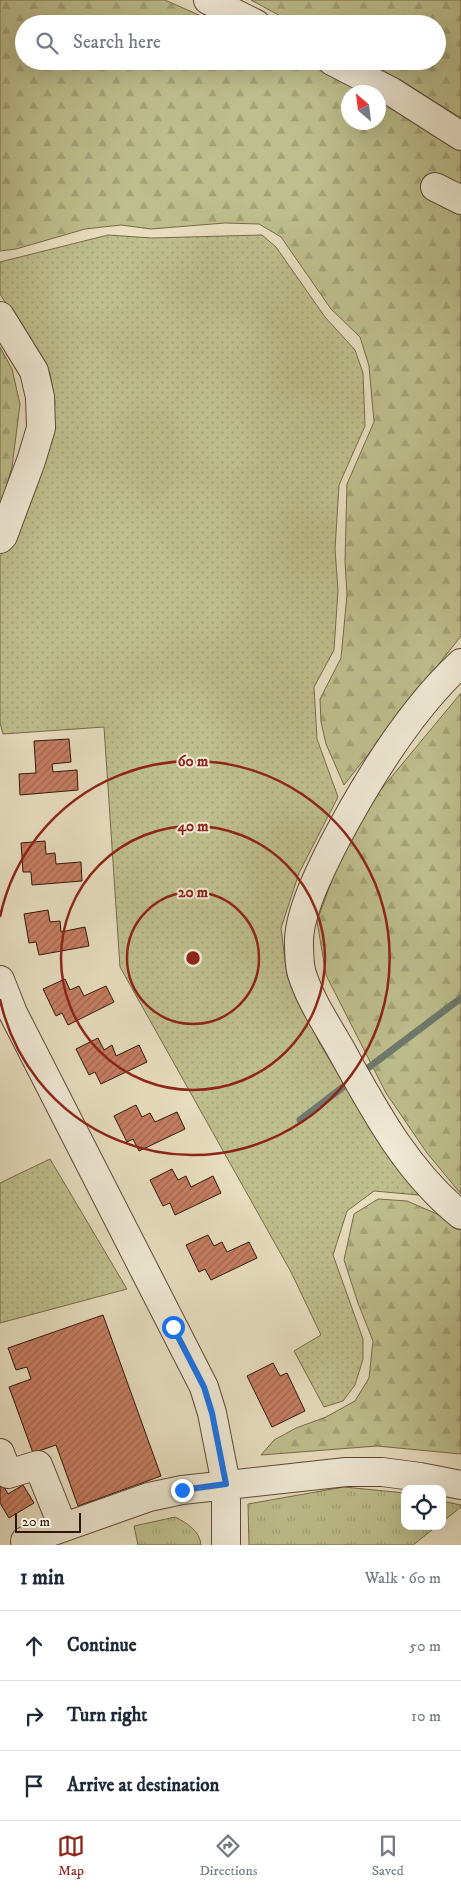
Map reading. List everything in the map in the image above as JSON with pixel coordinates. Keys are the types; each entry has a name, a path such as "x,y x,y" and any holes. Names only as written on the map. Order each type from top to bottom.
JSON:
{"street":[{"path":"208,0 238,15"},
{"path":"349,70 392,92 461,136"},
{"path":"435,187 461,200"},
{"path":"0,316 34,371 40,397 41,428 32,461 3,536 0,539"},
{"path":"461,663 448,674 401,732 358,797 323,863 308,899 299,939 302,973 305,982 316,1006 378,1118 410,1164 442,1200 461,1216"},
{"path":"0,980 13,1013 204,1387 212,1413 226,1484 226,1545"},
{"path":"0,1453 8,1474 38,1465 63,1527"},
{"path":"26,1543 63,1527 149,1497 226,1484 346,1472 391,1473 461,1485"}],"green space":[{"path":"0,0 165,0 199,15 15,15 15,70 321,70 351,85 341,85 341,130 386,130 386,103 461,149 461,636 344,785 326,744 321,722 320,699 341,658 347,595 345,561 347,484 374,422 369,366 360,337 331,309 281,237 259,224 225,223 151,229 121,225 85,229 16,249 0,251"},
{"path":"251,0 461,0 461,118 382,70 446,70 446,15 278,15"},
{"path":"108,235 152,238 262,235 276,247 325,317 355,350 363,373 365,426 339,485 335,549 338,590 334,650 314,687 317,739 338,797 299,873 281,928 287,976 320,1044 378,1141 419,1195 374,1191 347,1211 333,1255 363,1339 363,1359 355,1385 343,1401 324,1407 294,1351 321,1335 291,1272 120,967 104,727 3,734 0,723 0,556 9,546 51,443 55,402 50,373 0,294 0,262"},
{"path":"0,347 12,369 20,404 12,467 0,508"},
{"path":"461,693 461,1194 427,1153 386,1093 326,975 317,921 338,864 374,798"},
{"path":"50,1159 127,1289 0,1323 0,1183"},
{"path":"378,1199 407,1201 437,1214 461,1230 461,1454 377,1446 261,1455 274,1440 296,1428 326,1417 355,1401 369,1378 373,1341 344,1260 354,1214"},
{"path":"344,1487 401,1493 401,1530 432,1530 413,1545 249,1545 248,1504"},
{"path":"446,1502 461,1505 446,1519"},
{"path":"175,1517 195,1532 201,1545 138,1545 134,1526"}],"building":[{"path":"69,739 71,762 52,764 53,772 77,770 78,790 20,795 19,774 36,773 34,741"},
{"path":"45,841 46,854 55,853 56,864 81,862 82,881 32,885 31,872 23,872 21,843"},
{"path":"48,910 50,922 60,921 61,932 85,927 89,946 39,955 36,942 29,943 24,914"},
{"path":"65,979 70,990 79,986 84,996 106,986 114,1002 68,1025 62,1013 56,1016 43,989"},
{"path":"98,1038 104,1050 112,1045 116,1056 139,1045 147,1062 101,1084 95,1072 89,1075 76,1049"},
{"path":"136,1105 142,1117 150,1113 155,1122 177,1112 185,1129 139,1151 133,1139 127,1142 114,1116"},
{"path":"172,1169 178,1180 186,1176 191,1187 213,1176 221,1193 175,1215 170,1203 163,1206 150,1180"},
{"path":"208,1235 214,1246 222,1242 227,1252 249,1242 257,1258 211,1280 205,1269 199,1272 186,1245"},
{"path":"103,1315 161,1476 78,1506 56,1445 33,1453 9,1387 31,1379 27,1367 16,1370 8,1348"},
{"path":"273,1363 280,1376 287,1373 305,1411 272,1427 247,1376"},
{"path":"3,1485 8,1494 23,1485 34,1503 9,1518 0,1503 0,1486"}],"waterway":[{"path":"360,1074 461,998"},
{"path":"300,1120 351,1081"}],"route":[{"path":"173,1327 204,1387 212,1413 226,1484 182,1490"}]}
